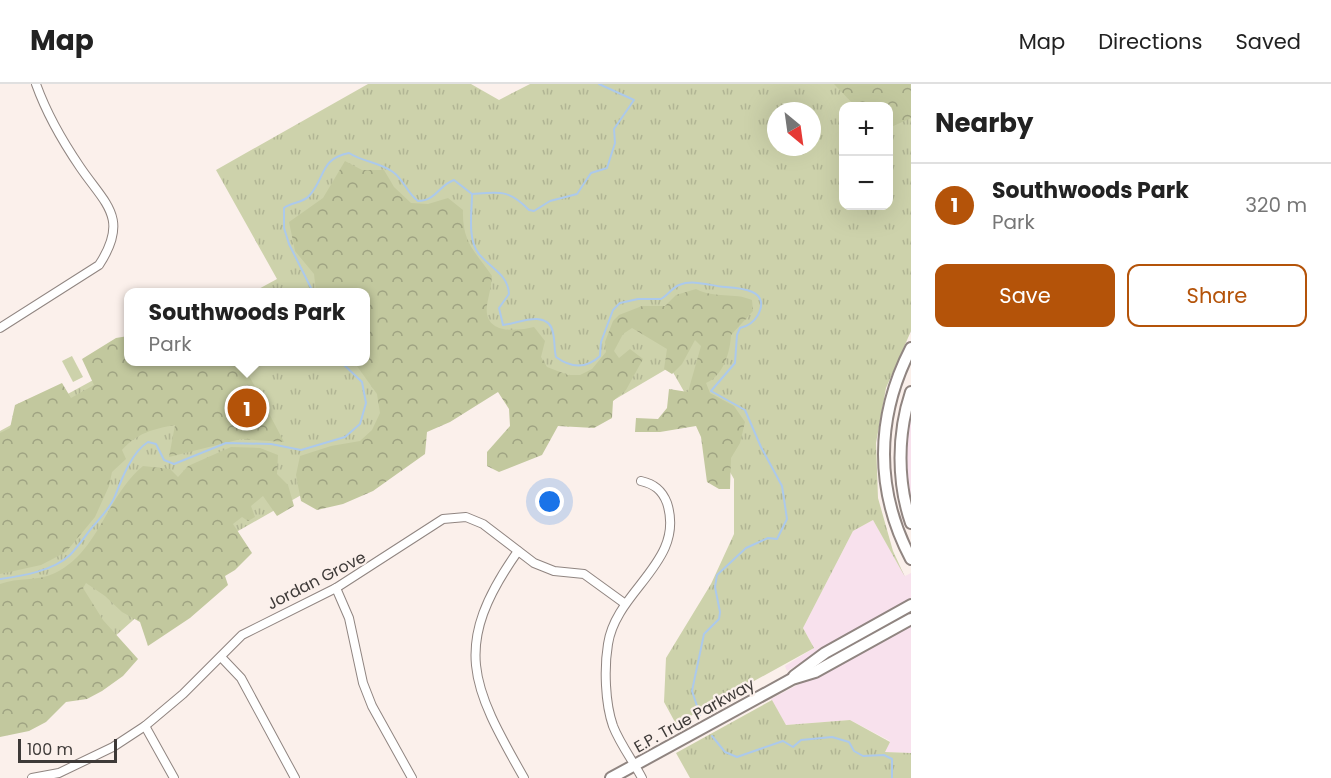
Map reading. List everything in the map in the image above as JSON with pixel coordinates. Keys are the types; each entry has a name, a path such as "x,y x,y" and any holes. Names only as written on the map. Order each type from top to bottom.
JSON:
{"main road":[{"path":"911,348 891,400 884,460 891,517 911,560"},
{"path":"911,392 903,427 901,456 903,488 911,523"},
{"path":"792,679 810,662 911,605"},
{"path":"792,679 815,672 911,619"},
{"name":"E.P. True Parkway","path":"611,778 792,679"}],"street":[{"path":"0,328 99,265 111,242 112,217 104,196 73,156 36,84"},
{"path":"641,481 650,483 664,495 671,519 669,538 658,563 624,603 614,621 608,640 607,682 614,726 642,778"},
{"name":"Jordan Grove","path":"32,778 60,775 113,747 145,726 221,657 242,634 336,588 376,565 433,523 455,516 483,524 544,568 584,574 624,603"},
{"path":"518,551 487,601 478,630 476,660 480,690 487,712 524,778"},
{"path":"336,588 349,618 361,675 372,706 412,778"},
{"path":"221,657 242,678 296,778"},
{"path":"145,726 174,778"}],"shaded area":[{"path":"911,406 911,510 906,479 906,437"},
{"path":"873,520 905,576 911,573 911,599 787,671 785,666 814,648 803,628 853,531"},
{"path":"911,624 911,753 884,752 890,741 850,720 786,725 771,699"}],"green space":[{"path":"368,84 471,84 499,100 530,84 911,84 911,331 886,388 876,443 878,498 893,551 905,577 873,520 853,531 803,628 814,648 676,724 664,702 666,658 711,584 734,534 734,479 670,367 568,427 498,383 224,539 38,705 0,706 0,431 124,363 124,366 370,366 370,288 260,288 277,279 216,170"},
{"path":"834,84 911,84 911,118 893,126 893,102 851,102"},
{"path":"345,161 362,170 384,170 394,187 411,203 428,204 448,198 463,210 467,239 492,276 487,305 490,322 503,329 511,330 534,327 545,341 541,357 547,367 568,375 580,375 592,369 606,352 605,342 613,321 619,315 642,306 665,306 676,295 696,289 710,294 738,296 752,300 753,311 731,335 727,356 721,369 712,380 706,383 710,393 734,406 745,422 740,443 731,458 730,489 719,489 707,482 701,437 696,426 660,432 635,432 636,418 658,419 667,408 669,389 688,392 701,346 695,340 682,364 672,374 664,369 667,349 632,328 623,334 614,351 619,358 630,349 643,359 626,390 613,401 612,418 594,428 558,426 542,455 499,472 487,466 487,452 510,426 509,409 498,392 450,422 427,432 425,454 373,491 343,504 317,510 301,501 296,475 300,456 331,446 360,441 372,430 380,413 377,394 357,366 370,366 370,288 316,288 314,274 295,251 289,222 323,198"},
{"path":"124,337 124,366 244,366 284,442 241,439 169,457 175,425 146,433 134,439 122,450 126,459 112,472 109,486 95,517 66,552 41,565 0,574 0,433 10,428 15,405 62,383 71,398 94,385 82,359 116,338"},
{"path":"72,356 83,377 73,382 62,361"},
{"path":"231,447 260,448 278,455 277,474 288,485 294,506 277,516 263,496 251,506 255,517 248,521 242,517 233,524 252,553 235,570 225,576 228,585 190,618 148,646 140,622 122,612 86,583 83,588 103,620 138,659 123,676 102,691 87,699 66,702 46,722 29,731 0,737 0,584 48,576 70,564 93,538 120,492 143,466 170,469 178,477 188,466"},
{"path":"772,700 786,725 850,720 890,742 885,752 911,753 911,778 690,778 676,753"}],"waterway":[{"path":"472,194 503,193 534,211 550,201 577,194 591,173 607,168 615,143 614,129 634,100 599,84"},
{"path":"311,288 289,244 284,228 284,208 309,196 332,160 349,153 388,169 397,175 418,201 433,196 454,180 472,194"},
{"path":"472,194 471,225 475,248 483,259 502,276 508,287 509,294 499,308 503,325 532,319 545,321 550,325 553,333 556,357 567,363 584,365 600,356 601,342 613,310 620,303 638,299 661,299 677,286 685,283 739,288 752,292 761,300 758,315 749,325 740,328 737,335 735,363 711,391 745,410 761,447 782,486 787,519 777,539 768,538 746,548 717,575 715,587 720,612 719,619 704,634 692,691 700,715"},
{"path":"0,579 46,569 70,555 104,514 132,459 148,442 156,444 164,460 174,464 226,443 271,444 301,450 345,437 360,424 366,403 362,382 345,366"},
{"path":"712,736 725,752 737,757 783,741 793,747 801,740 832,737 849,742 854,751 863,756 884,755 892,759 892,778"}],"place":[{"name":"Southwoods Park","path":"247,408"}]}
